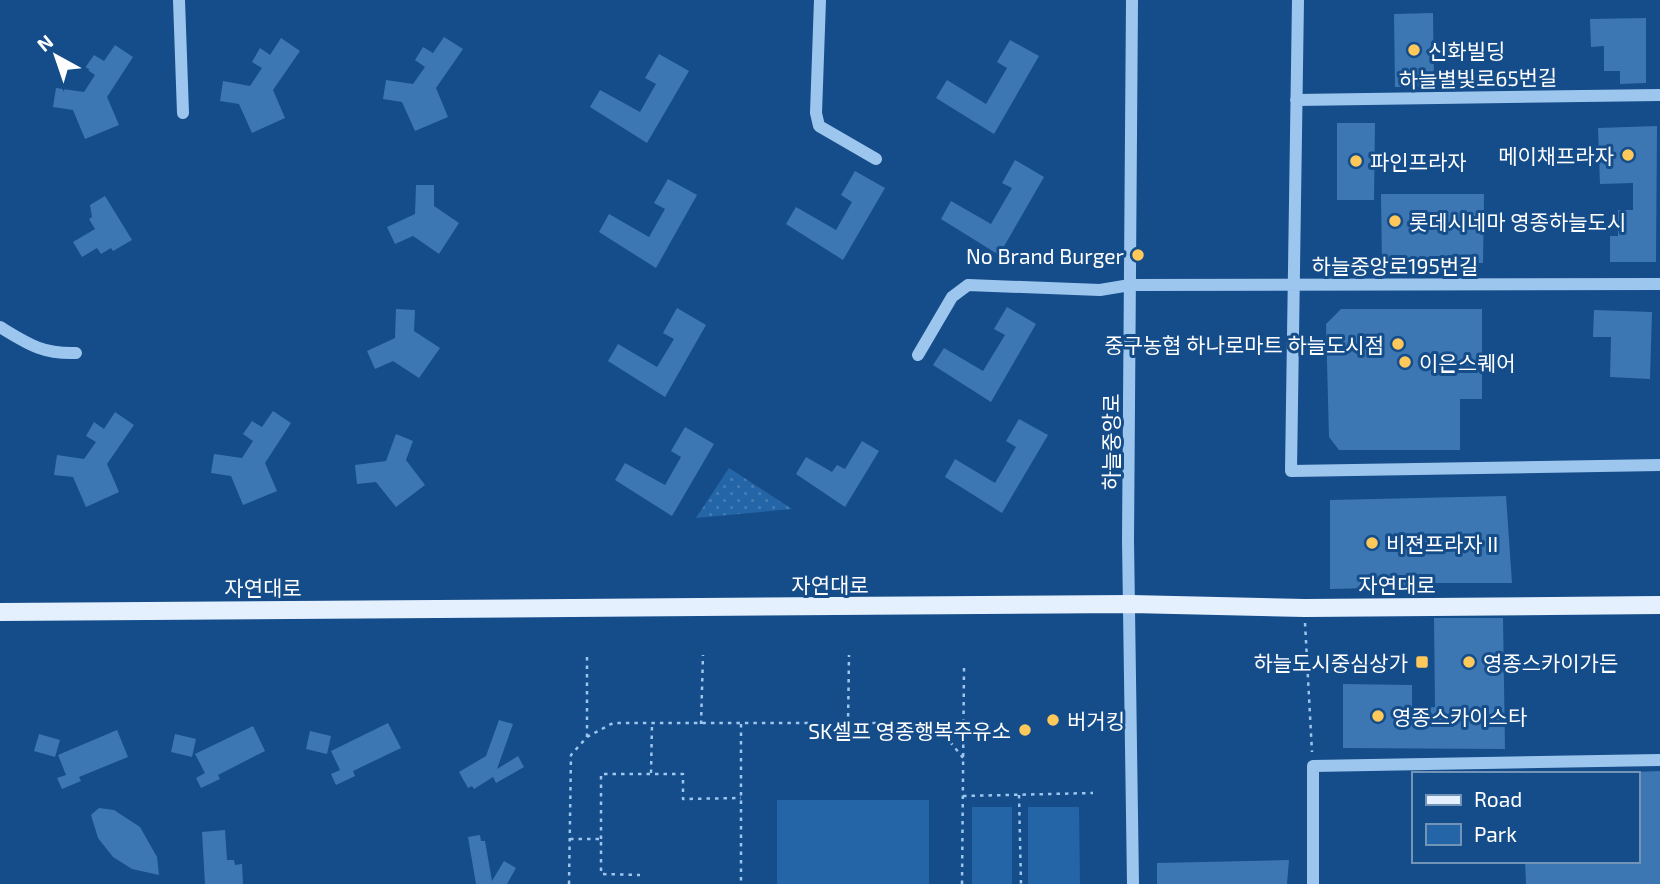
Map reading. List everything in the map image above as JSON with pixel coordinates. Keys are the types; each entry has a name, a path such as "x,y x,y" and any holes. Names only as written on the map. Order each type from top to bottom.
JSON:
{"main road":[{"name":"자연대로","path":"0,612 1130,604 1305,608 1660,605"}],"street":[{"path":"179,0 183,113"},
{"path":"820,0 816,113 819,126 876,159"},
{"name":"하늘중앙로","path":"1132,0 1130,604 1133,884"},
{"path":"1298,0 1291,471 1660,465"},
{"name":"하늘별빛로65번길","path":"1296,100 1660,95"},
{"name":"하늘중앙로195번길","path":"918,355 952,297 968,285 1100,290 1130,285 1660,284"},
{"path":"0,327 34,348 52,354 76,353"},
{"path":"1313,884 1313,766 1660,760"}],"path":[{"path":"1305,608 1313,766"},
{"path":"587,655 587,737"},
{"path":"701,724 703,655"},
{"path":"848,725 849,655"},
{"path":"962,884 964,667"},
{"path":"569,884 571,755 587,737 614,723 916,723 939,729 964,759"},
{"path":"651,774 652,724"},
{"path":"741,724 741,884"},
{"path":"640,875 601,874 601,774 683,774 683,799 741,798"},
{"path":"963,796 1093,793"},
{"path":"1019,794 1021,884"},
{"path":"570,839 601,839"}],"green space":[{"path":"729,468 792,509 696,518"},
{"path":"777,800 929,800 929,884 777,884"},
{"path":"972,807 1012,807 1012,884 972,884"},
{"path":"1028,807 1079,807 1080,884 1028,884"}],"building":[{"name":"신화빌딩","path":"1433,13 1434,86 1395,87 1394,14"},
{"path":"1646,18 1646,83 1620,84 1620,71 1604,71 1604,46 1591,47 1590,19"},
{"path":"444,37 463,49 436,88 448,117 415,131 402,102 383,99 386,80 413,84 425,67 415,60 423,47 433,53"},
{"path":"281,38 300,51 273,90 285,118 252,133 239,104 220,101 223,81 250,86 262,68 252,62 260,48 270,55"},
{"path":"1010,40 1039,56 994,134 936,98 947,80 986,104 1007,68 997,62"},
{"path":"115,45 133,57 107,97 119,125 85,139 73,110 53,107 56,88 84,92 95,75 85,68 94,55 104,61"},
{"path":"659,54 689,71 647,143 590,107 600,90 640,112 656,84 645,78"},
{"name":"파인프라자","path":"1337,123 1375,123 1374,200 1337,200"},
{"path":"1657,126 1656,262 1610,262 1610,236 1618,236 1618,210 1633,210 1633,183 1600,184 1598,128"},
{"path":"1015,160 1044,177 999,255 941,219 951,201 991,224 1012,188 1002,183"},
{"path":"855,171 885,188 843,260 786,224 796,207 836,230 852,202 841,195"},
{"path":"668,179 697,195 656,268 599,232 609,214 649,237 665,209 654,203"},
{"path":"416,185 434,185 434,206 459,223 439,254 413,236 395,244 387,227 415,214"},
{"path":"1381,194 1484,194 1483,263 1382,263"},
{"path":"105,196 132,240 113,251 111,248 101,254 97,248 82,257 73,242 95,229 89,219 92,217 90,205"},
{"path":"1007,307 1036,324 991,402 933,365 944,348 983,371 1005,335 994,329"},
{"path":"677,308 706,325 665,397 608,361 618,344 657,367 674,339 663,333"},
{"path":"396,309 415,310 414,331 440,348 419,378 393,361 375,369 367,351 395,338"},
{"name":"이은스퀘어","path":"1341,309 1482,309 1482,399 1460,399 1460,450 1339,450 1329,437 1326,324"},
{"path":"1594,310 1652,312 1650,379 1610,377 1611,337 1593,337"},
{"path":"273,411 291,423 265,463 277,491 243,505 231,476 211,473 214,454 242,458 253,441 243,434 252,421 262,427"},
{"path":"115,412 134,425 107,464 119,492 86,507 73,477 54,475 57,455 84,459 96,442 86,436 94,422 104,429"},
{"path":"1019,419 1048,435 1002,513 945,477 955,459 995,483 1016,447 1006,441"},
{"path":"685,427 714,444 672,516 615,480 625,463 665,485 681,457 671,451"},
{"path":"396,434 413,441 406,460 425,485 396,507 376,482 357,484 355,465 386,461"},
{"path":"862,441 879,451 845,507 796,474 806,457 832,472 837,465 845,469"},
{"path":"1506,496 1512,583 1413,583 1413,587 1330,589 1330,500"},
{"name":"영종스카이가든","path":"1434,618 1503,618 1505,749 1343,748 1343,684 1412,685 1412,709 1435,707"},
{"path":"499,720 513,724 497,769 518,756 524,767 496,783 493,777 474,789 472,786 468,788 459,772 486,756"},
{"path":"388,723 401,748 353,771 355,776 336,785 331,774 340,770 331,751"},
{"path":"253,726 265,751 218,775 220,779 201,788 196,778 205,773 195,754"},
{"path":"117,730 128,757 79,777 81,781 62,789 57,778 66,775 58,755"},
{"path":"310,731 331,736 327,754 306,749"},
{"path":"39,734 60,740 55,757 34,751"},
{"path":"175,734 196,739 192,757 171,752"},
{"path":"1660,771 1660,884 1526,884 1525,863 1639,863 1637,772"},
{"path":"99,808 114,810 140,827 157,857 159,875 132,869 113,857 98,838 91,815"},
{"path":"225,830 227,860 234,860 235,865 242,864 243,884 205,884 202,832"},
{"path":"480,835 481,841 485,841 492,881 504,861 516,868 507,884 476,884 468,837"},
{"path":"1289,860 1287,884 1157,884 1157,863"}],"place":[{"name":"신화빌딩","path":"1414,50"},
{"name":"메이채프라자","path":"1628,155"},
{"name":"파인프라자","path":"1356,161"},
{"name":"롯데시네마 영종하늘도시","path":"1395,221"},
{"name":"No Brand Burger","path":"1138,255"},
{"name":"중구농협 하나로마트 하늘도시점","path":"1398,344"},
{"name":"이은스퀘어","path":"1405,362"},
{"name":"비젼프라자 II","path":"1372,543"},
{"name":"하늘도시중심상가","path":"1422,662"},
{"name":"영종스카이가든","path":"1469,662"},
{"name":"영종스카이스타","path":"1378,716"},
{"name":"버거킹","path":"1053,720"},
{"name":"SK셀프 영종행복주유소","path":"1025,730"}]}
